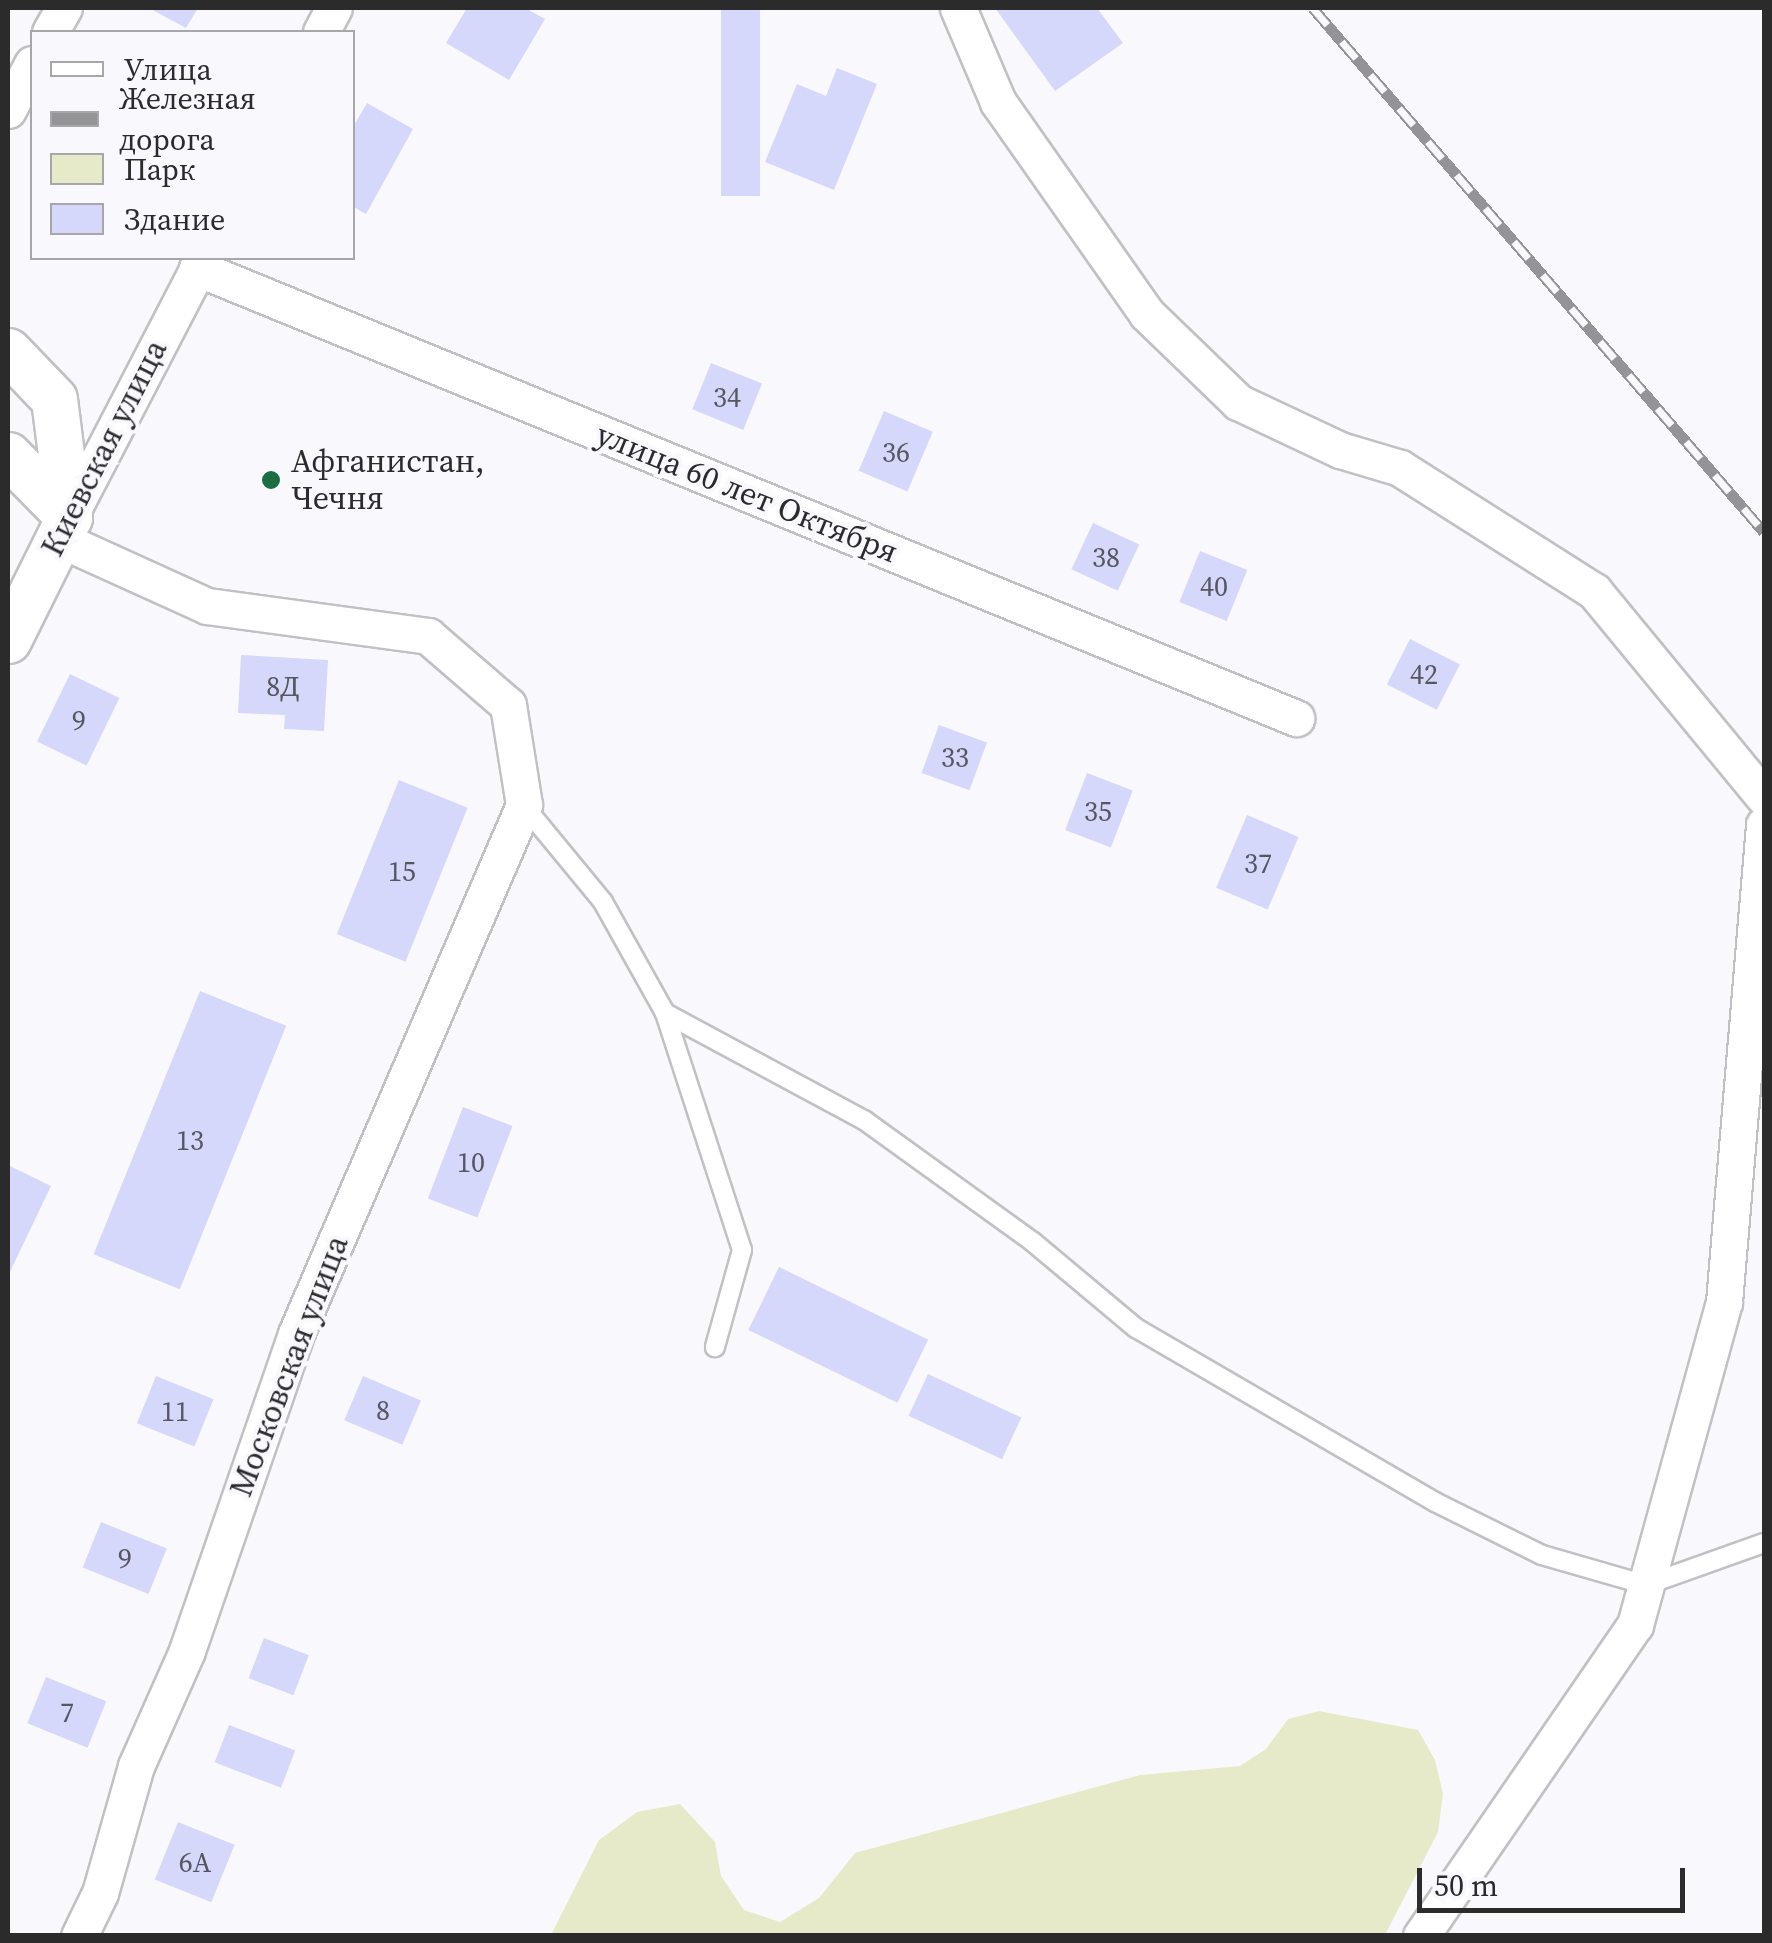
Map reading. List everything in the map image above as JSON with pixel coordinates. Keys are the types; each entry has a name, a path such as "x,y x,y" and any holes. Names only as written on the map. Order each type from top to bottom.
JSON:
{"street":[{"path":"51,30 64,8"},
{"path":"322,30 334,8"},
{"path":"958,8 998,102 1148,314 1186,352 1238,402 1340,450 1400,468 1594,591 1764,797"},
{"path":"8,110 30,68"},
{"name":"Киевская улица","path":"8,640 18,592 63,528 200,263"},
{"name":"улица 60 лет Октября","path":"200,263 1296,718"},
{"path":"8,351 54,400 63,528"},
{"path":"8,454 63,528 207,606 428,636 508,705 524,806"},
{"name":"Московская улица","path":"80,1936 100,1893 136,1766 187,1651 296,1334 524,806"},
{"path":"1420,1936 1634,1626 1724,1302 1764,825"}],"lane":[{"path":"524,806 603,902 665,1014 742,1250 715,1347"},
{"path":"665,1014 864,1120 1152,1338 1453,1511 1542,1555 1646,1585 1764,1543"}],"green space":[{"path":"1319,1711 1418,1730 1435,1760 1443,1794 1438,1832 1385,1935 551,1935 599,1840 637,1812 680,1804 715,1842 721,1876 744,1910 780,1922 819,1898 855,1853 1140,1775 1240,1766 1266,1749 1288,1719"}],"building":[{"path":"149,8 198,8 186,28"},
{"path":"467,8 525,8 545,19 509,80 446,43"},
{"path":"721,8 760,8 760,196 721,196"},
{"path":"995,8 1097,8 1123,43 1055,91"},
{"path":"837,68 877,84 834,190 765,162 797,84 826,96"},
{"path":"367,103 413,129 366,214 355,208 355,124"},
{"path":"711,363 762,384 743,430 692,409"},
{"path":"884,411 933,432 907,492 859,471"},
{"path":"1093,523 1139,545 1118,591 1071,569"},
{"path":"1200,551 1247,570 1227,621 1179,602"},
{"path":"1410,639 1460,664 1437,710 1387,684"},
{"path":"241,655 328,660 324,731 284,729 285,715 238,713"},
{"path":"70,674 119,698 87,766 37,741"},
{"path":"939,725 987,742 969,790 922,773"},
{"path":"1087,773 1133,791 1111,848 1065,830"},
{"path":"399,780 468,808 405,962 337,934"},
{"path":"1247,815 1299,837 1268,910 1216,888"},
{"path":"200,991 286,1026 180,1289 94,1254"},
{"path":"463,1107 512,1126 477,1217 428,1198"},
{"path":"8,1165 51,1186 8,1276"},
{"path":"779,1267 928,1340 898,1403 748,1330"},
{"path":"928,1374 1021,1418 1002,1459 909,1416"},
{"path":"156,1376 213,1399 194,1447 137,1423"},
{"path":"363,1376 421,1401 402,1445 344,1420"},
{"path":"101,1522 167,1549 148,1594 83,1567"},
{"path":"264,1638 309,1655 293,1695 249,1678"},
{"path":"46,1677 106,1701 88,1748 27,1723"},
{"path":"229,1725 295,1750 281,1788 215,1762"},
{"path":"178,1822 235,1845 211,1902 155,1879"}],"railway":[{"path":"1313,8 1764,532"}],"place":[{"name":"Афганистан, Чечня","path":"271,480"}]}
